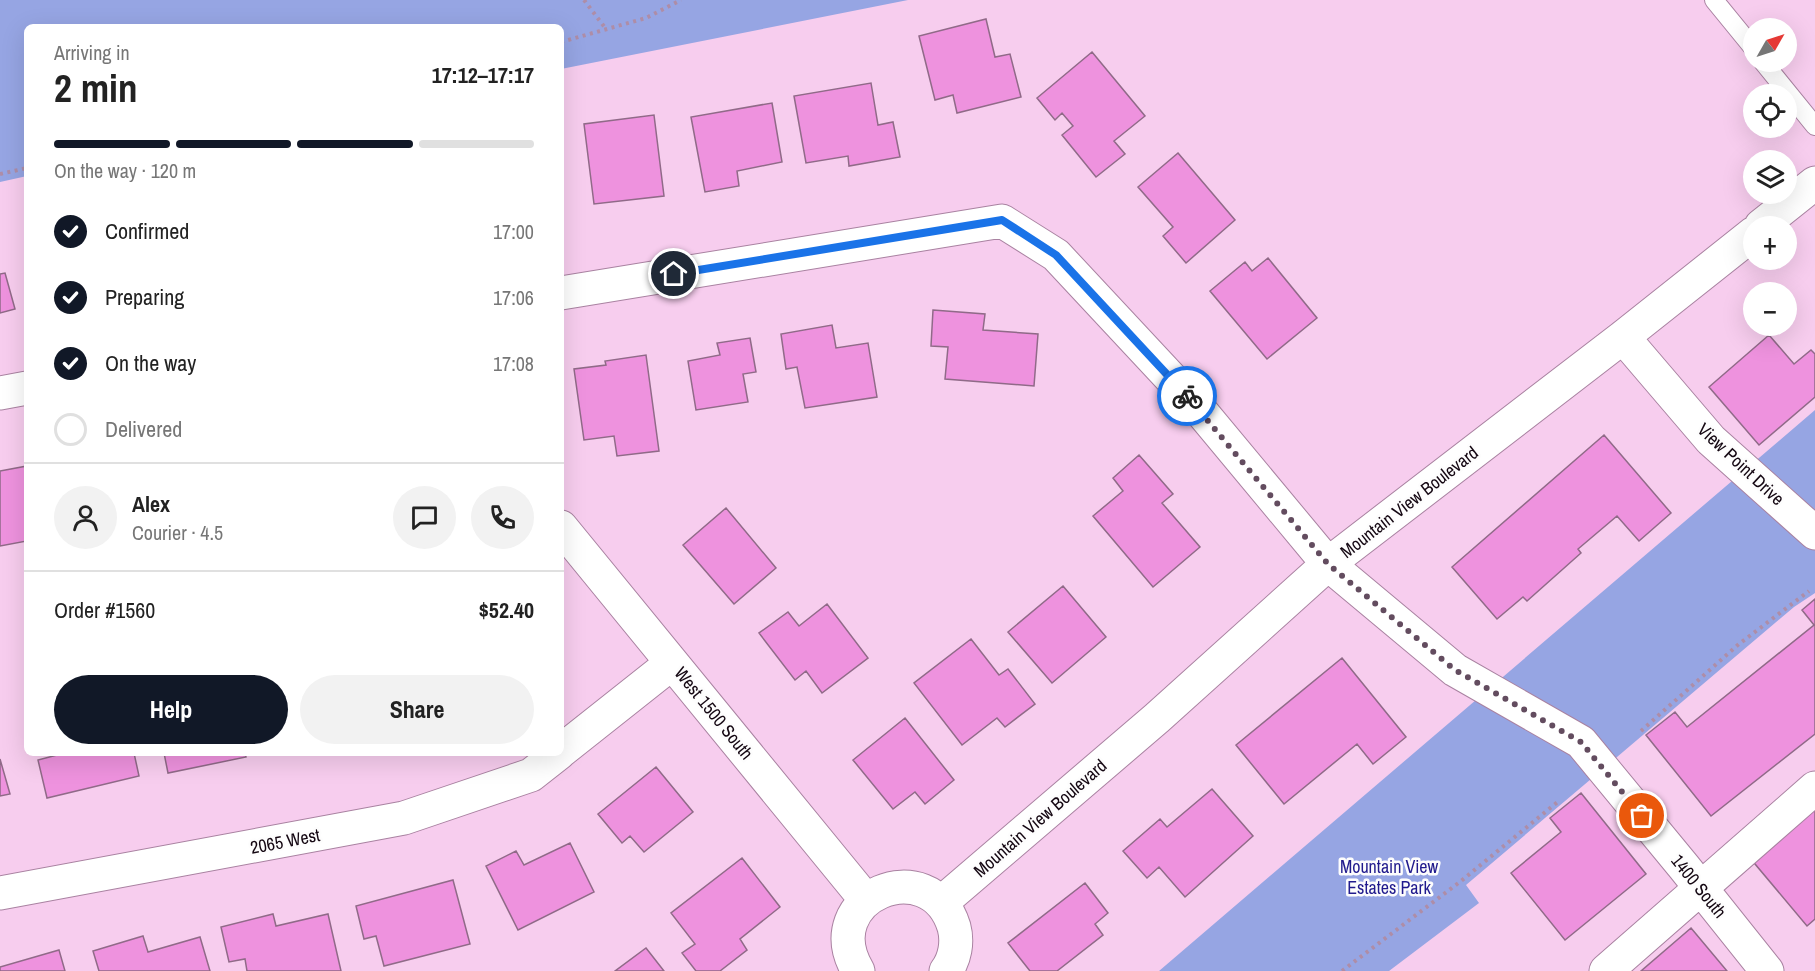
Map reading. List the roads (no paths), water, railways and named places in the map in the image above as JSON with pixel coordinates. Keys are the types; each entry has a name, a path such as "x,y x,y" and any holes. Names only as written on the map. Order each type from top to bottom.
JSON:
{"street":[{"path":"1774,216 1815,183"},
{"name":"1400 South","path":"564,293 1002,220 1056,255 1195,404 1328,564 1455,670 1581,742 1702,888 1767,971"},
{"name":"Mountain View Boulevard","path":"941,903 1158,718 1328,564 1743,242"},
{"name":"View Point Drive","path":"1623,337 1711,440 1815,533"},
{"path":"0,393 24,389"},
{"name":"West 1500 South","path":"564,531 866,900"},
{"name":"2065 West","path":"564,749 672,663"},
{"name":"2065 West","path":"0,893 404,818 531,775 555,756"},
{"path":"1606,971 1815,788"},
{"path":"858,971 851,960 847,941 850,923 859,907 873,894 890,887 908,886 926,892 941,903 951,917 956,934 955,951 946,971"}],"lane":[{"path":"1714,0 1743,36"},
{"path":"1771,72 1815,126"}],"park label":[{"name":"Mountain View Estates Park","path":"1389,876"}]}
